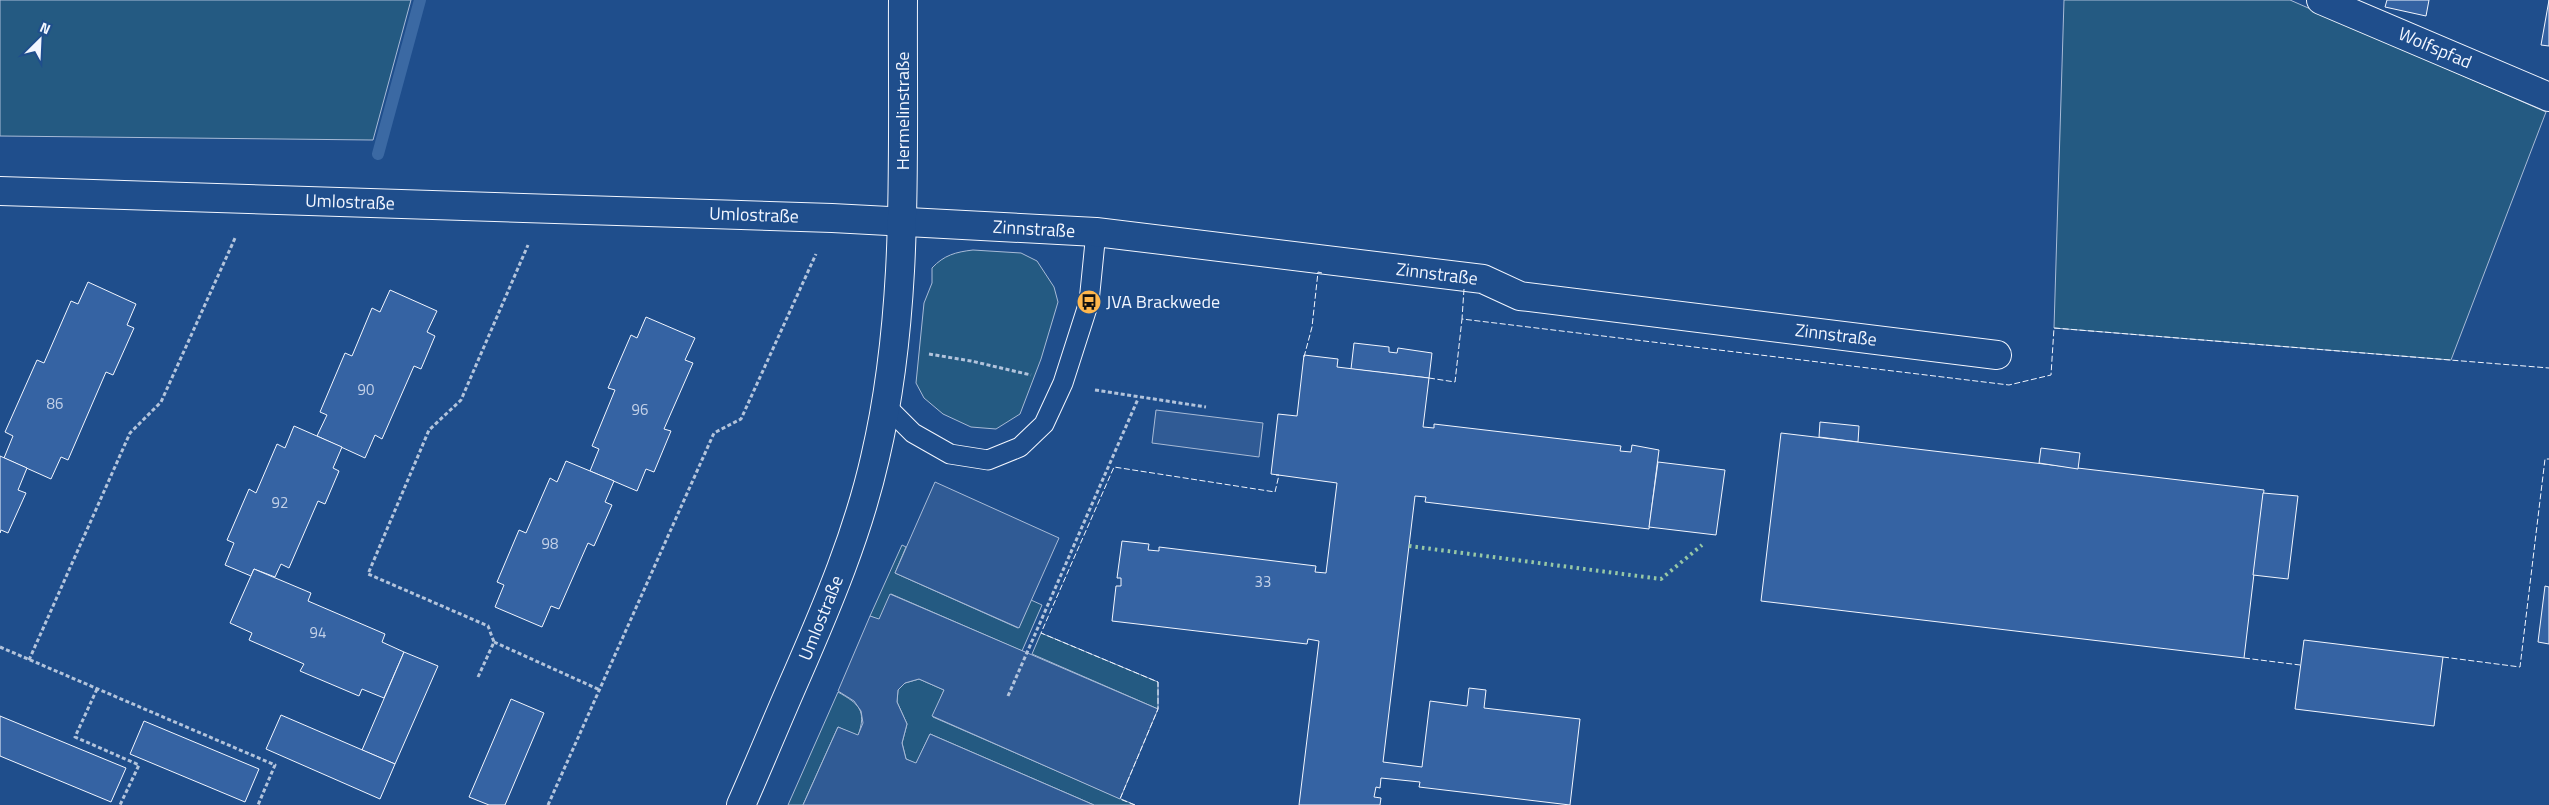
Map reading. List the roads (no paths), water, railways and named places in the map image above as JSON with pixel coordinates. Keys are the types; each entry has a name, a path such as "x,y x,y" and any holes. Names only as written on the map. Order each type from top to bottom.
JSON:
{"street":[{"name":"Hermelinstraße","path":"902,222 903,0"},
{"name":"Wolfspfad","path":"2321,0 2549,97"},
{"name":"Umlostraße","path":"0,191 544,208 902,222 898,317 886,406 863,505 818,627 741,804"},
{"name":"Zinnstraße","path":"902,222 1096,232 1483,279 1520,296 1997,354"}],"lane":[{"path":"886,406 913,433 950,454 988,460 1020,447 1044,424 1063,383 1089,302 1096,232"}],"waterway":[{"path":"378,154 420,0"}],"place":[{"name":"JVA Brackwede","path":"1089,302"}]}
